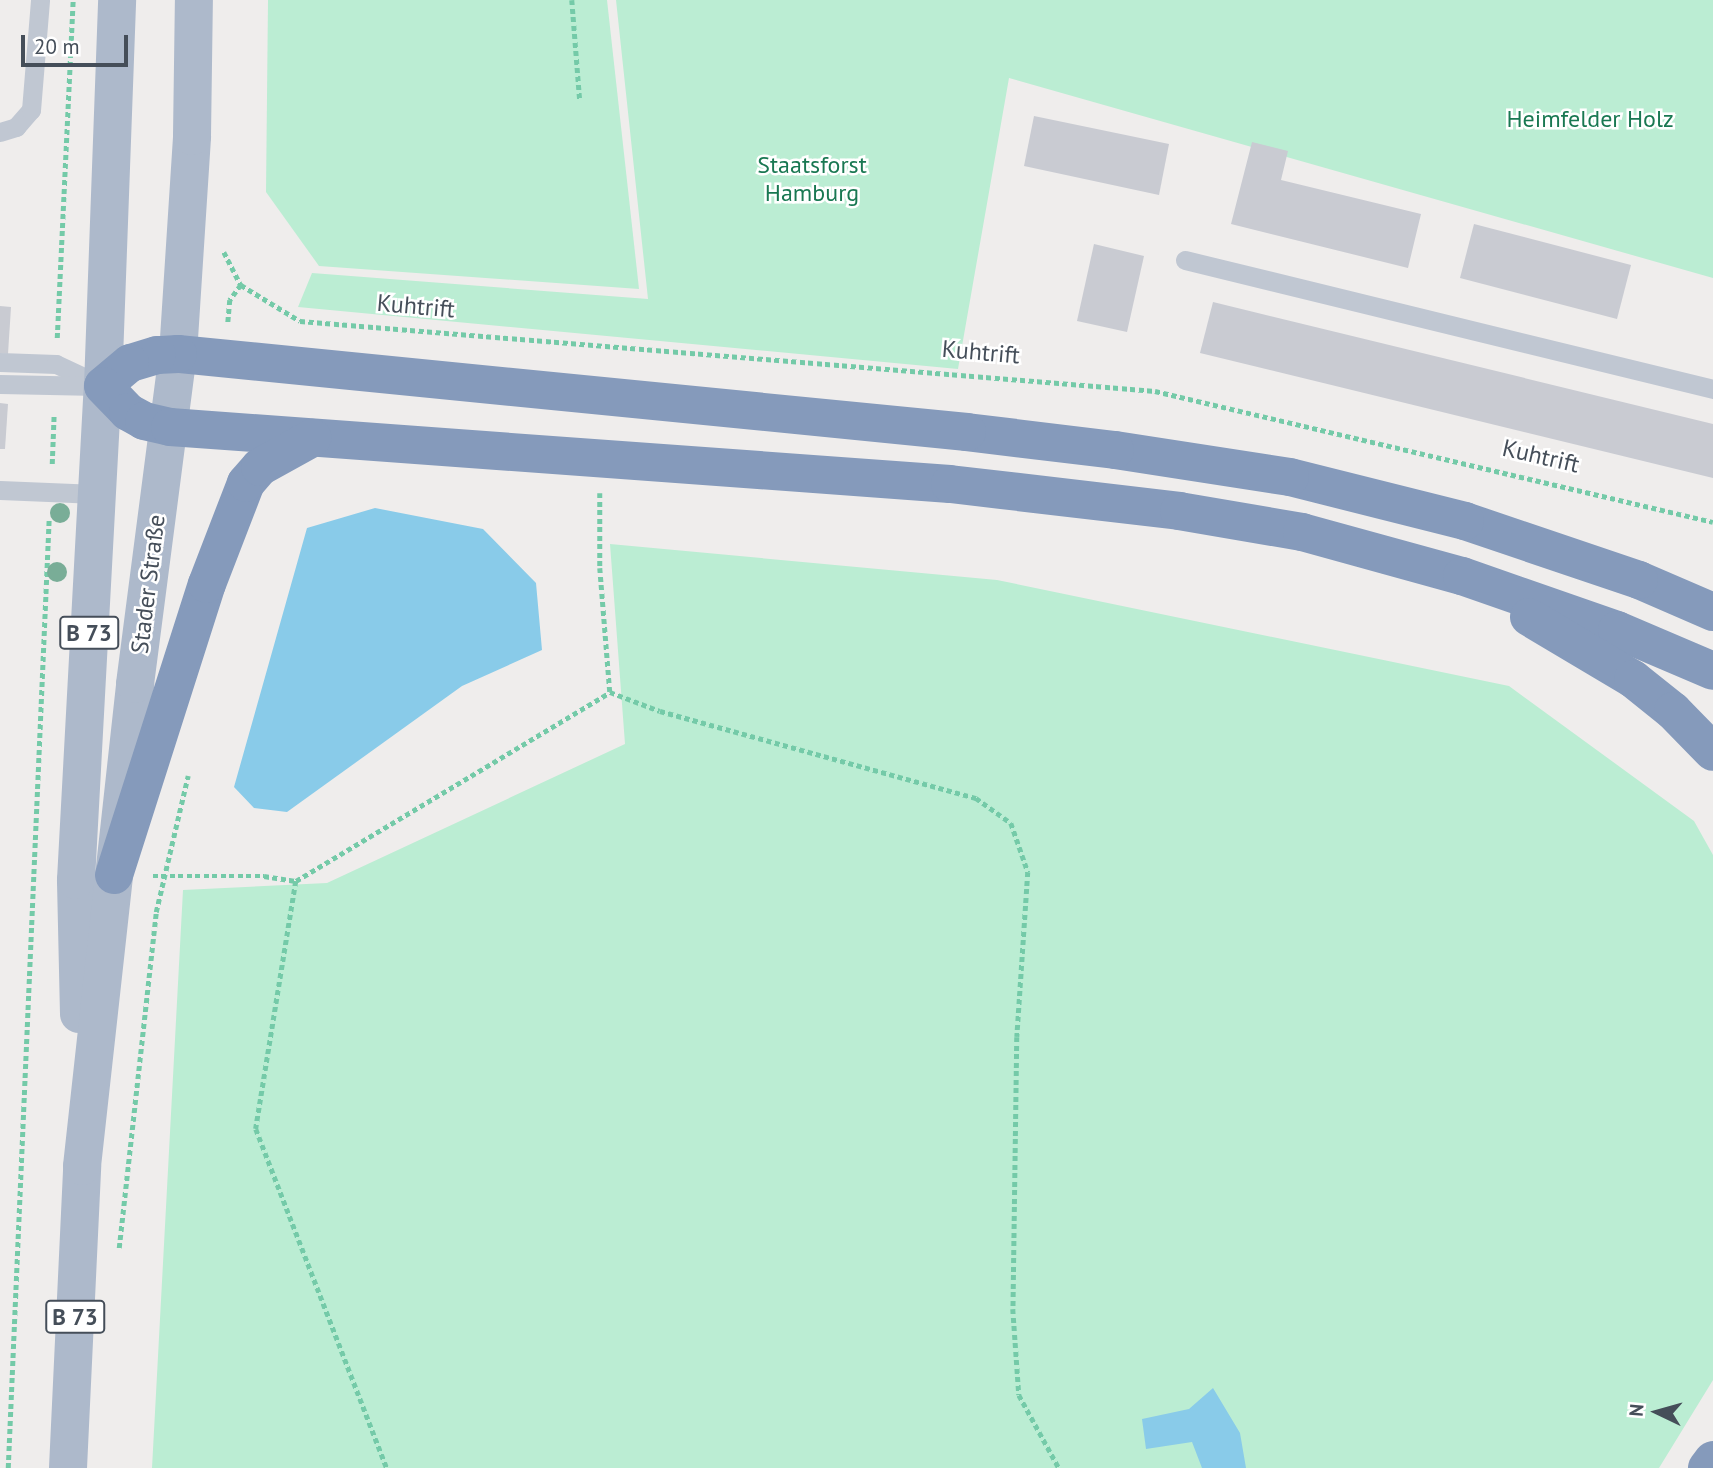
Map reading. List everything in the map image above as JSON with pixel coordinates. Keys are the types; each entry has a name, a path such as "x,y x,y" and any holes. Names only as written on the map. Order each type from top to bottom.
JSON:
{"highway":[{"path":"1713,612 1639,580 1465,522 1290,477 967,432 178,354 158,355 130,362 103,386 128,412 144,421 170,427 950,484 1179,511 1302,532 1462,576 1617,630 1713,671"},
{"path":"114,876 207,584 246,483 260,467 312,438"},
{"path":"1462,576 1633,679 1673,711 1713,752"},
{"path":"1707,1468 1713,1460"}],"main road":[{"name":"Stader Straße","path":"82,1166 76,880 103,386 117,0"},
{"name":"Stader Straße","path":"68,1468 82,1166 137,671 178,354 192,136 194,0"}],"lane":[{"path":"0,132 16,127 31,110 40,0"},
{"path":"1185,260 1713,389"},
{"path":"0,362 56,364 103,386"},
{"path":"0,384 103,386"},
{"path":"0,490 97,494"}],"path":[{"path":"56,364 73,0"},
{"path":"572,0 580,101"},
{"name":"Kuhtrift","path":"241,285 300,321 1155,391 1713,522"},
{"path":"8,1468 55,387"},
{"path":"600,457 600,568 610,692"},
{"path":"114,876 264,876 296,881 610,692"},
{"path":"610,692 660,711 976,798 1012,822 1028,872 1017,1037 1013,1309 1015,1346 1019,1395 1059,1468"},
{"path":"118,1258 156,912 190,768"},
{"path":"296,881 256,1129 387,1468"}],"green space":[{"path":"268,0 607,0 639,289 319,266 266,192"},
{"name":"Staatsforst Hamburg","path":"616,0 1713,0 1713,278 1009,78 958,369 298,307 312,273 648,299"},
{"path":"610,544 997,580 1509,686 1694,821 1713,855 1713,1380 1659,1468 152,1468 183,890 327,883 625,744"}],"water":[{"path":"375,508 483,529 536,583 542,650 462,686 287,812 254,808 234,787 307,528"},
{"path":"1213,1388 1240,1433 1246,1468 1202,1468 1192,1442 1146,1449 1142,1419 1189,1409"}],"building":[{"path":"1034,116 1169,144 1159,195 1024,166"},
{"path":"1252,142 1288,151 1281,180 1421,214 1408,268 1231,224"},
{"path":"1474,224 1631,265 1617,319 1460,278"},
{"path":"1094,244 1144,256 1127,332 1077,321"},
{"path":"1213,302 1713,424 1713,478 1200,353"},
{"path":"0,306 11,307 8,354 0,353"},
{"path":"0,403 8,404 5,449 0,449"}],"park label":[{"name":"Heimfelder Holz","path":"1590,119"}]}
